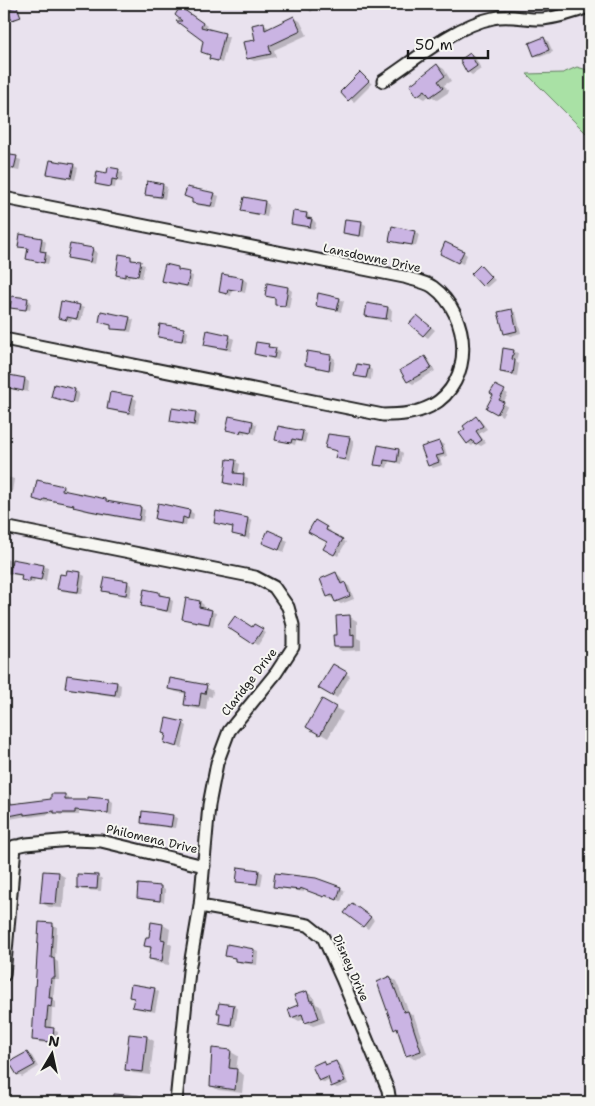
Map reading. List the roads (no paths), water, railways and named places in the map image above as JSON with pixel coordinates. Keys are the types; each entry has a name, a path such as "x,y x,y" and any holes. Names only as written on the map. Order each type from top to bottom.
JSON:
{"street":[{"path":"383,81 462,28 479,21 510,16 541,19 574,13 591,6"},
{"name":"Lansdowne Drive","path":"4,198 404,277 432,286 450,304 462,329 462,360 451,389 432,405 408,415 383,415 4,339"},
{"name":"Claridge Drive","path":"4,527 255,577 274,588 288,606 293,625 293,647 276,673 229,731 217,763 209,804 200,906 189,971 176,1102"},
{"name":"Philomena Drive","path":"9,848 71,840 102,841 204,866"},
{"path":"4,975 9,848"},
{"name":"Disney Drive","path":"200,906 308,925 323,937 388,1090 390,1102"}]}
